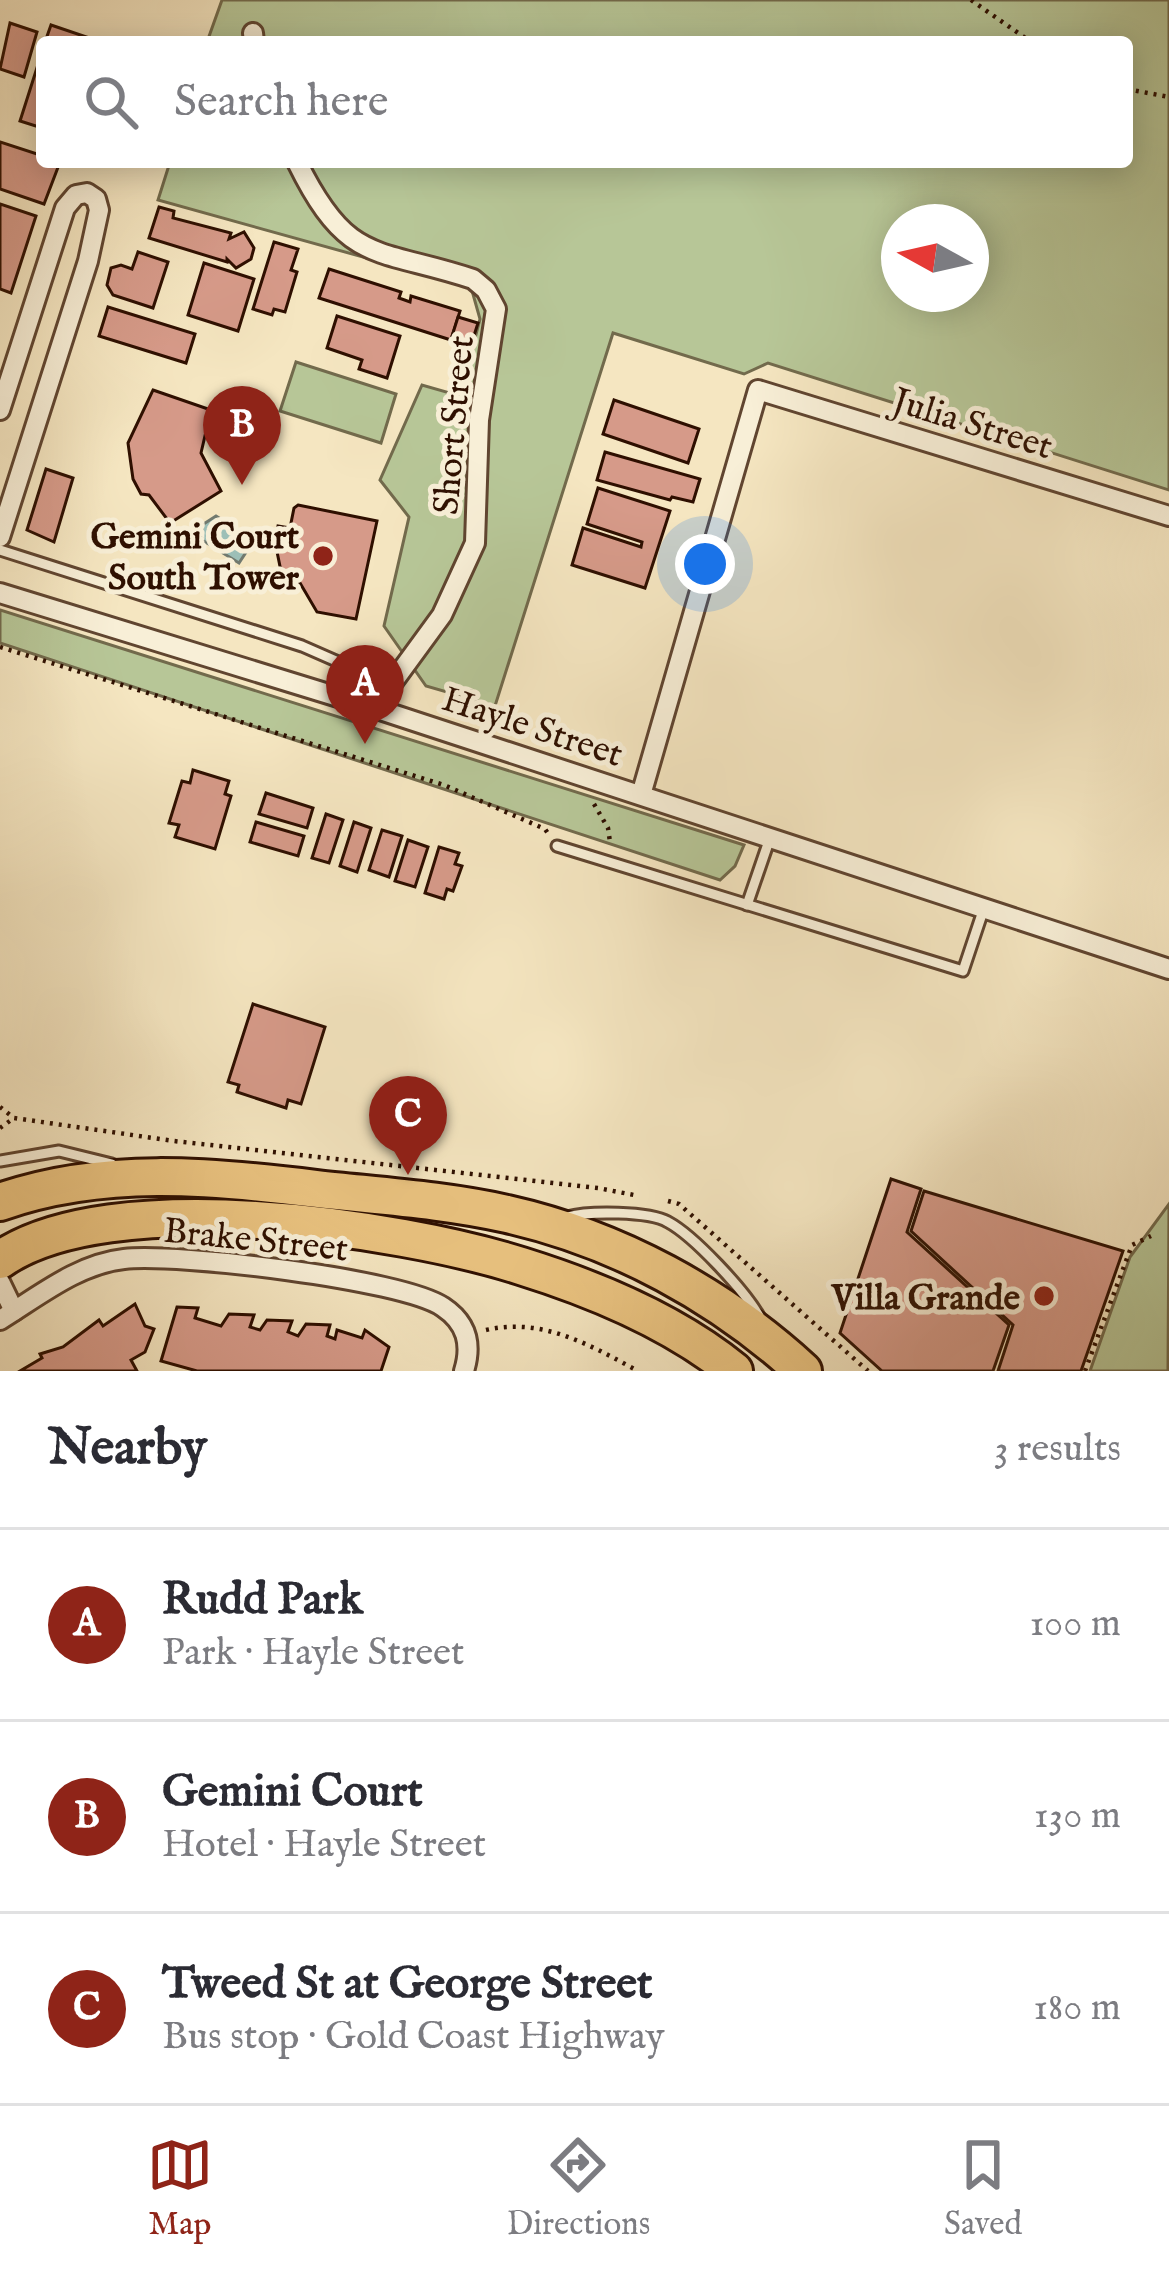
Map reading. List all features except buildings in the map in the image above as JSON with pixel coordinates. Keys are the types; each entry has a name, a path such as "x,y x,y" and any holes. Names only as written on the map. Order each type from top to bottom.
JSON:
{"highway":[{"path":"0,1202 56,1185 220,1178 467,1206 544,1223 620,1252 682,1282 789,1359"},
{"path":"0,1260 19,1246 67,1231 165,1217 300,1226 424,1243 518,1264 615,1301 663,1324 734,1371"}],"street":[{"name":"Short Street","path":"300,168 341,233 373,252 473,279 486,290 496,309 479,419 475,543 442,615 374,708"},
{"path":"0,410 65,208 79,193 91,195 99,214 88,261 0,537"},
{"name":"Julia Street","path":"641,795 758,391 1169,516"},
{"name":"Hayle Street","path":"0,592 374,708 1169,969"},
{"name":"Brake Street","path":"7,1315 81,1270 144,1258 199,1261 388,1288 442,1305 466,1334"},
{"path":"0,1282 7,1315"},
{"path":"464,1371 469,1347 466,1334"}],"lane":[{"path":"0,550 302,646 393,686"},
{"path":"747,904 770,838"},
{"path":"557,846 963,971 983,908"},
{"path":"0,1161 59,1151 160,1178"}],"path":[{"path":"971,0 1022,36"},
{"path":"1133,90 1169,97"},
{"path":"0,647 444,785 545,830 557,846"},
{"path":"592,801 608,828 610,842"},
{"path":"0,1128 14,1118"},
{"path":"1085,1371 1132,1245 1151,1236"},
{"path":"466,1334 509,1325 576,1336 638,1371"}],"green space":[{"path":"222,0 1169,0 1169,490 768,363 744,374 613,333 495,706 426,686 384,626 409,517 380,480 422,385 460,396 480,319 471,287 158,200 168,168 1133,168 1133,36 209,36"},
{"path":"296,362 396,394 381,443 280,411"},
{"path":"0,610 744,845 735,866 720,880 0,643"},
{"path":"1169,1204 1168,1371 1090,1371 1130,1257"}],"water":[{"path":"216,516 254,540 239,563 202,540 202,525"}],"place":[{"name":"Gemini Court","path":"242,485"},
{"name":"Gemini Court South Tower","path":"323,556"},
{"name":"Rudd Park","path":"365,744"},
{"name":"Tweed St at George Street","path":"408,1175"},
{"name":"Villa Grande","path":"1044,1296"}]}
